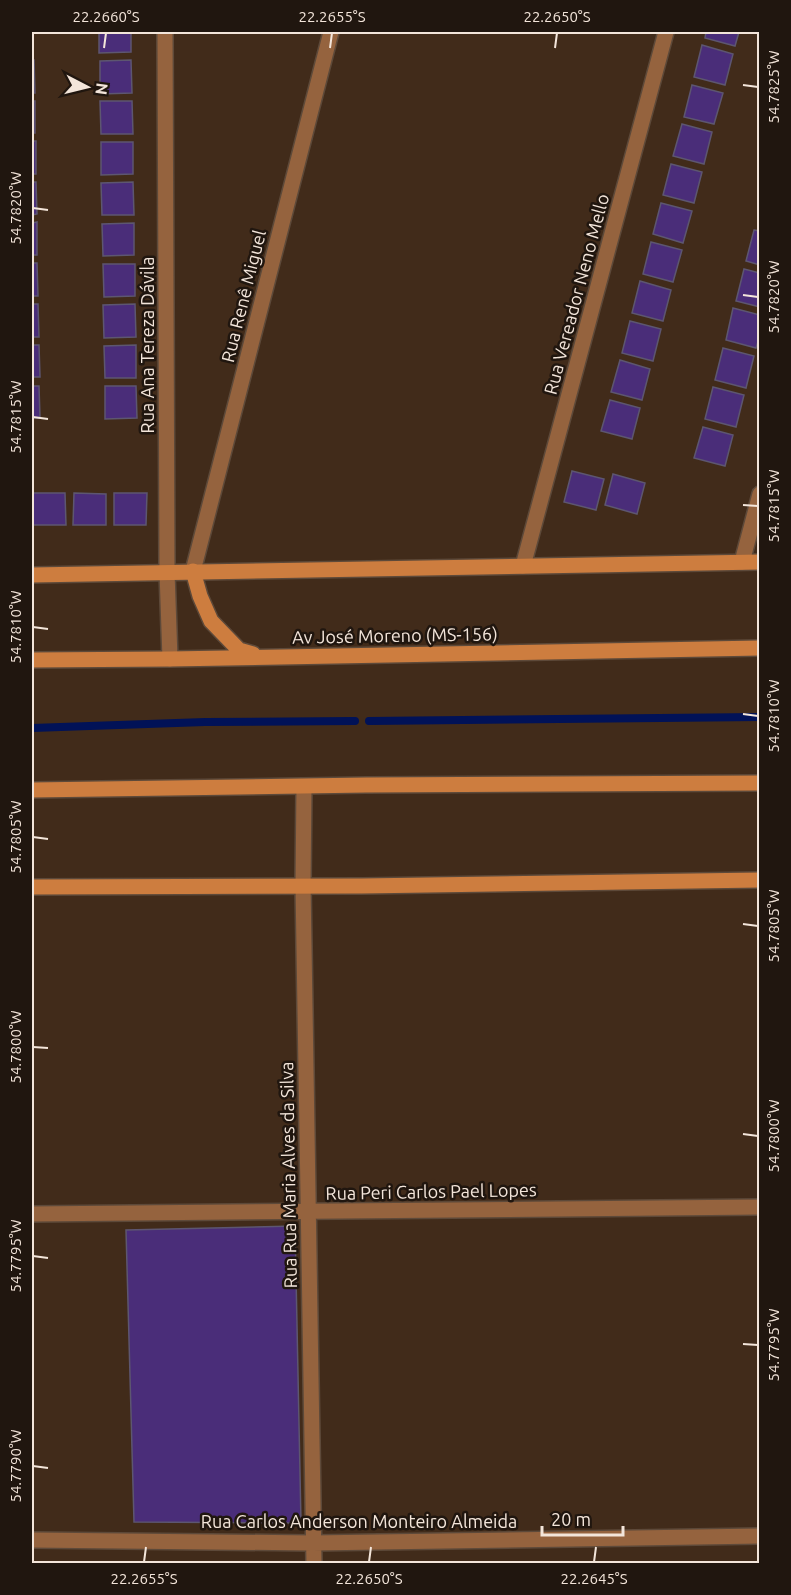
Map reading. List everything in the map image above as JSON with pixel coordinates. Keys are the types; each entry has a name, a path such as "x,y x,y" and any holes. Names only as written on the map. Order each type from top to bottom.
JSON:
{"main road":[{"path":"32,575 759,562"},
{"path":"193,571 200,596 211,621 239,650 264,656"},
{"name":"Av José Moreno (MS-156)","path":"32,660 759,648"},
{"path":"32,790 759,783"},
{"path":"32,887 759,880"}],"street":[{"name":"Rua Ana Tereza Dávila","path":"165,32 167,572 170,659"},
{"name":"Rua Renê Miguel","path":"193,571 331,32"},
{"name":"Rua Vereador Neno Mello","path":"523,566 666,32"},
{"path":"742,562 759,494"},
{"name":"Rua Rua Maria Alves da Silva","path":"304,787 303,885 314,1563"},
{"name":"Rua Peri Carlos Pael Lopes","path":"32,1214 759,1207"},
{"name":"Rua Carlos Anderson Monteiro Almeida","path":"32,1540 313,1543 759,1536"}],"building":[{"path":"99,32 131,32 131,52 99,53"},
{"path":"706,32 739,32 735,46 705,38"},
{"path":"702,45 733,54 725,85 694,77"},
{"path":"32,60 34,60 35,93 32,93"},
{"path":"131,60 132,93 100,94 100,61"},
{"path":"692,85 723,93 714,124 684,117"},
{"path":"32,101 35,101 35,133 32,133"},
{"path":"100,101 132,101 133,134 101,134"},
{"path":"682,124 712,132 704,164 673,156"},
{"path":"32,141 36,141 36,174 32,174"},
{"path":"101,142 133,142 133,174 101,175"},
{"path":"671,164 702,172 694,203 663,195"},
{"path":"32,182 36,182 37,214 32,215"},
{"path":"133,182 134,215 102,215 101,183"},
{"path":"661,203 692,211 683,243 653,234"},
{"path":"37,222 37,255 32,255 32,223"},
{"path":"134,223 134,255 103,256 102,224"},
{"path":"754,230 760,231 760,265 746,261"},
{"path":"651,242 682,250 673,282 643,274"},
{"path":"32,263 37,263 38,296 32,296"},
{"path":"103,264 135,264 135,296 104,297"},
{"path":"744,269 760,273 760,307 736,301"},
{"path":"640,281 671,290 663,321 632,313"},
{"path":"32,304 38,304 39,337 32,337"},
{"path":"135,304 136,337 104,338 103,305"},
{"path":"733,308 760,315 760,335 756,348 726,340"},
{"path":"630,321 661,329 653,361 622,353"},
{"path":"32,345 39,345 40,377 32,377"},
{"path":"136,345 136,378 105,378 104,346"},
{"path":"723,348 754,356 746,388 715,380"},
{"path":"620,360 650,369 642,400 611,392"},
{"path":"32,386 39,386 40,418 32,418"},
{"path":"105,386 136,386 137,418 105,419"},
{"path":"713,387 744,395 736,427 705,419"},
{"path":"610,400 640,408 632,439 601,431"},
{"path":"703,427 733,435 725,466 694,458"},
{"path":"572,471 604,479 596,510 564,502"},
{"path":"613,474 645,483 637,514 605,505"},
{"path":"33,493 65,493 66,525 33,525"},
{"path":"74,493 106,494 106,525 73,525"},
{"path":"114,493 147,493 146,525 114,525"},
{"path":"295,1226 301,1523 134,1522 126,1230"}],"waterway":[{"path":"369,721 760,717"},
{"path":"32,728 205,722 355,721"}]}
